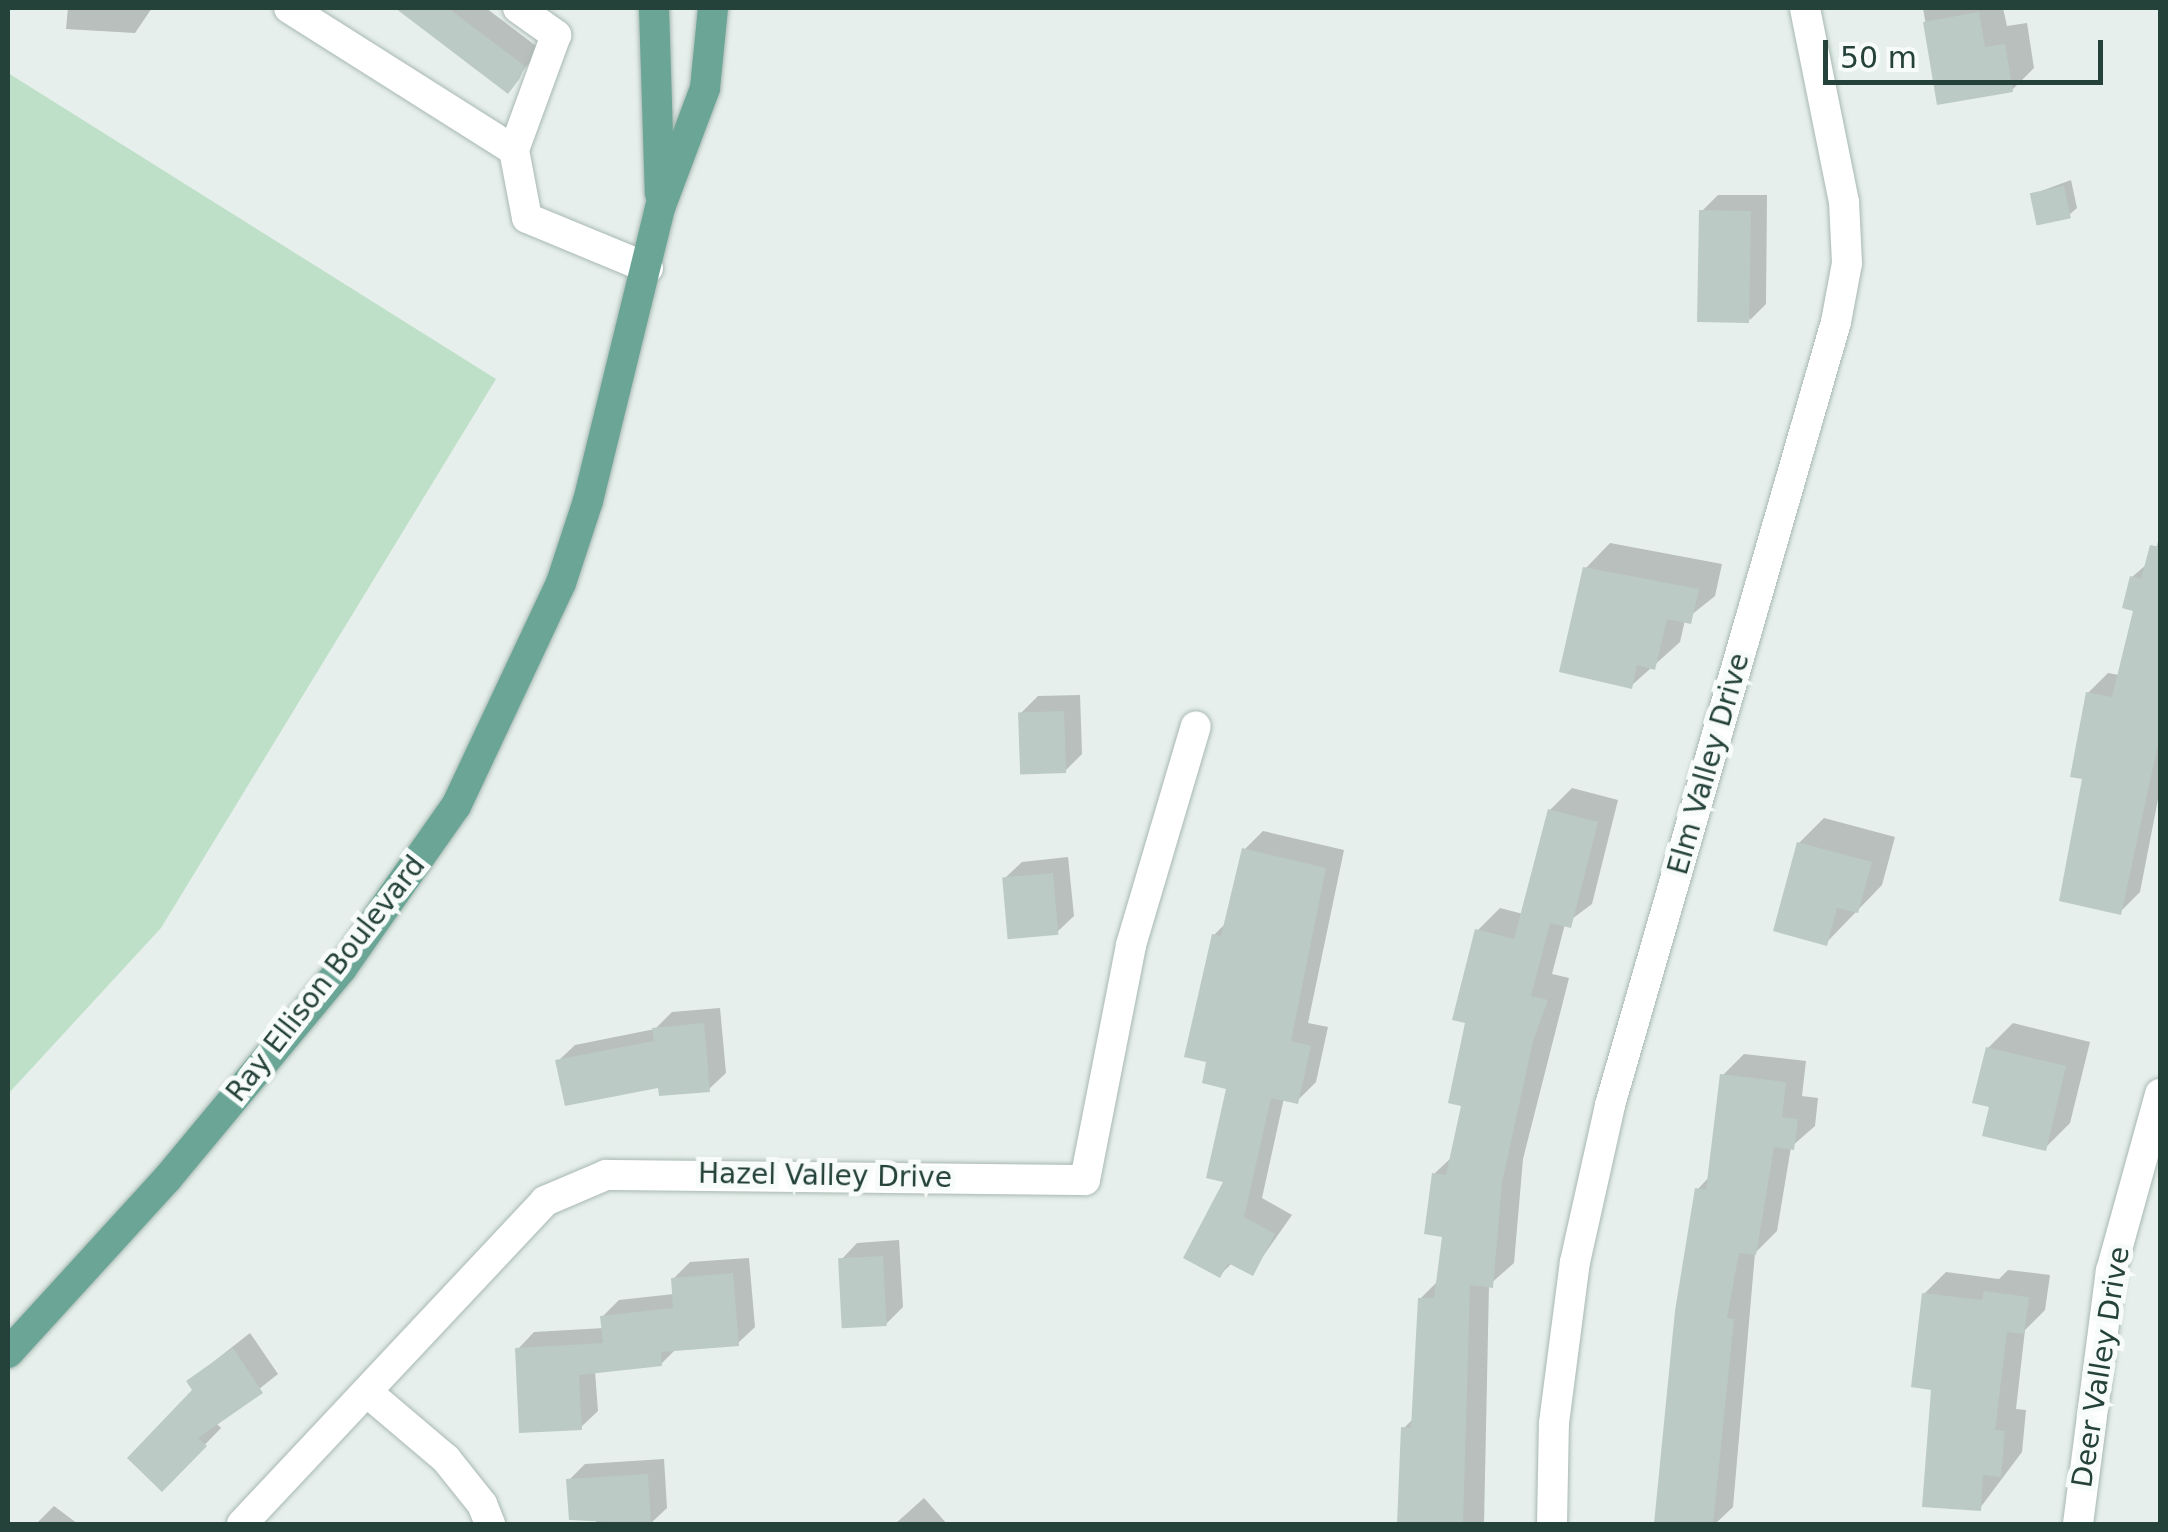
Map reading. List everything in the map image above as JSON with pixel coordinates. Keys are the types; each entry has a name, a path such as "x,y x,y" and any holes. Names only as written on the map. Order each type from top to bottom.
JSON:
{"main road":[{"name":"Ray Ellison Boulevard","path":"654,8 660,208"},
{"name":"Ray Ellison Boulevard","path":"8,1352 167,1179 342,968 456,806 561,583 648,268 660,208 706,88 713,8"}],"street":[{"path":"289,8 514,150"},
{"path":"518,8 556,35 514,150 526,218 648,268"},
{"name":"Elm Valley Drive","path":"1552,1524 1554,1423 1574,1262 1610,1105 1836,322 1847,263 1844,202 1805,8"},
{"name":"Hazel Valley Drive","path":"242,1524 546,1201 606,1175 1085,1180 1132,945 1196,726"},
{"name":"Deer Valley Drive","path":"2078,1524 2112,1271 2160,1094"},
{"path":"366,1392 446,1459 482,1504 490,1524"}],"green space":[{"path":"8,73 496,379 161,928 8,1094"}],"building":[{"path":"395,8 448,8 525,66 520,78 508,94"},
{"path":"1979,12 1985,47 2005,44 2013,92 1937,105 1923,22"},
{"path":"2064,186 2071,218 2037,226 2030,193"},
{"path":"1699,210 1751,211 1749,323 1697,322"},
{"path":"2150,545 2160,547 2160,735 2121,915 2059,901 2082,779 2070,777 2086,692 2112,697 2133,611 2122,608 2130,576 2141,579"},
{"path":"1583,567 1699,589 1691,624 1667,619 1655,670 1637,665 1632,689 1559,672"},
{"path":"1064,711 1066,773 1020,775 1018,713"},
{"path":"1548,809 1598,822 1571,928 1550,923 1531,996 1548,1000 1533,1041 1502,1183 1493,1288 1470,1285 1463,1524 1397,1524 1401,1427 1411,1428 1418,1298 1434,1298 1442,1237 1424,1234 1432,1173 1446,1175 1461,1106 1448,1103 1465,1023 1452,1020 1475,929 1514,939"},
{"path":"1797,842 1872,862 1858,913 1837,908 1827,946 1773,931"},
{"path":"1242,848 1326,868 1291,1041 1311,1046 1298,1104 1271,1098 1244,1217 1275,1234 1253,1276 1228,1263 1220,1278 1183,1258 1223,1182 1206,1178 1226,1089 1202,1083 1206,1062 1184,1057 1212,934 1221,936"},
{"path":"1053,873 1058,935 1008,939 1002,877"},
{"path":"704,1023 710,1092 659,1096 658,1088 565,1106 555,1060 654,1041 652,1028"},
{"path":"1986,1047 2066,1066 2046,1151 1982,1136 1989,1107 1972,1103"},
{"path":"1720,1074 1786,1082 1782,1117 1798,1119 1794,1150 1774,1147 1756,1255 1739,1253 1727,1318 1734,1319 1713,1524 1654,1524 1675,1311 1695,1188 1706,1190"},
{"path":"883,1256 887,1326 842,1328 838,1258"},
{"path":"733,1273 739,1346 661,1352 662,1366 579,1375 582,1430 519,1433 515,1348 603,1343 600,1316 673,1308 671,1278"},
{"path":"1984,1291 2029,1297 2024,1334 2007,1332 1995,1430 2005,1431 2001,1477 1983,1475 1981,1511 1922,1507 1931,1390 1911,1387 1922,1293 1982,1300"},
{"path":"233,1348 263,1393 198,1438 207,1446 162,1492 127,1458 192,1390 186,1381"},
{"path":"648,1474 651,1524 569,1520 566,1479"}]}
